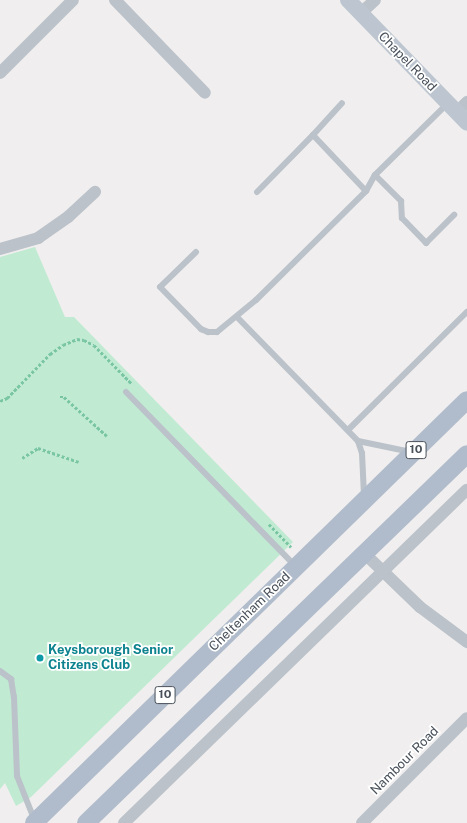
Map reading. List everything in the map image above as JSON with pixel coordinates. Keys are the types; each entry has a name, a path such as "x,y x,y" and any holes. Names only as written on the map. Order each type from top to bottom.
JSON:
{"main road":[{"name":"Chapel Road","path":"348,0 459,110"},
{"name":"Cheltenham Road","path":"34,822 467,400"},
{"path":"86,823 467,454"}],"street":[{"path":"0,73 73,0"},
{"path":"115,0 205,93"},
{"path":"361,13 375,0"},
{"path":"0,249 38,238 68,217 95,192"},
{"path":"124,823 467,490"},
{"path":"364,553 420,607 467,642"},
{"name":"Nambour Road","path":"362,823 467,718"}],"lane":[{"path":"257,192 342,103"},
{"path":"196,252 160,287 204,331 217,332 237,318 366,190 375,175 459,110"},
{"path":"313,135 366,190"},
{"path":"375,175 401,201 402,218 426,243 454,215"},
{"path":"348,430 467,312"},
{"path":"237,318 358,441 362,453 365,499"},
{"path":"126,392 296,567"},
{"path":"358,441 413,452"},
{"path":"0,670 11,679 14,696 17,776 34,822"}],"path":[{"path":"60,396 64,397 107,436"},
{"path":"22,458 38,448 79,462"}],"green space":[{"path":"35,247 65,317 74,317 293,542 31,797 16,806 5,783 0,789 0,257"}],"place":[{"name":"Keysborough Senior Citizens Club","path":"40,658"}]}
